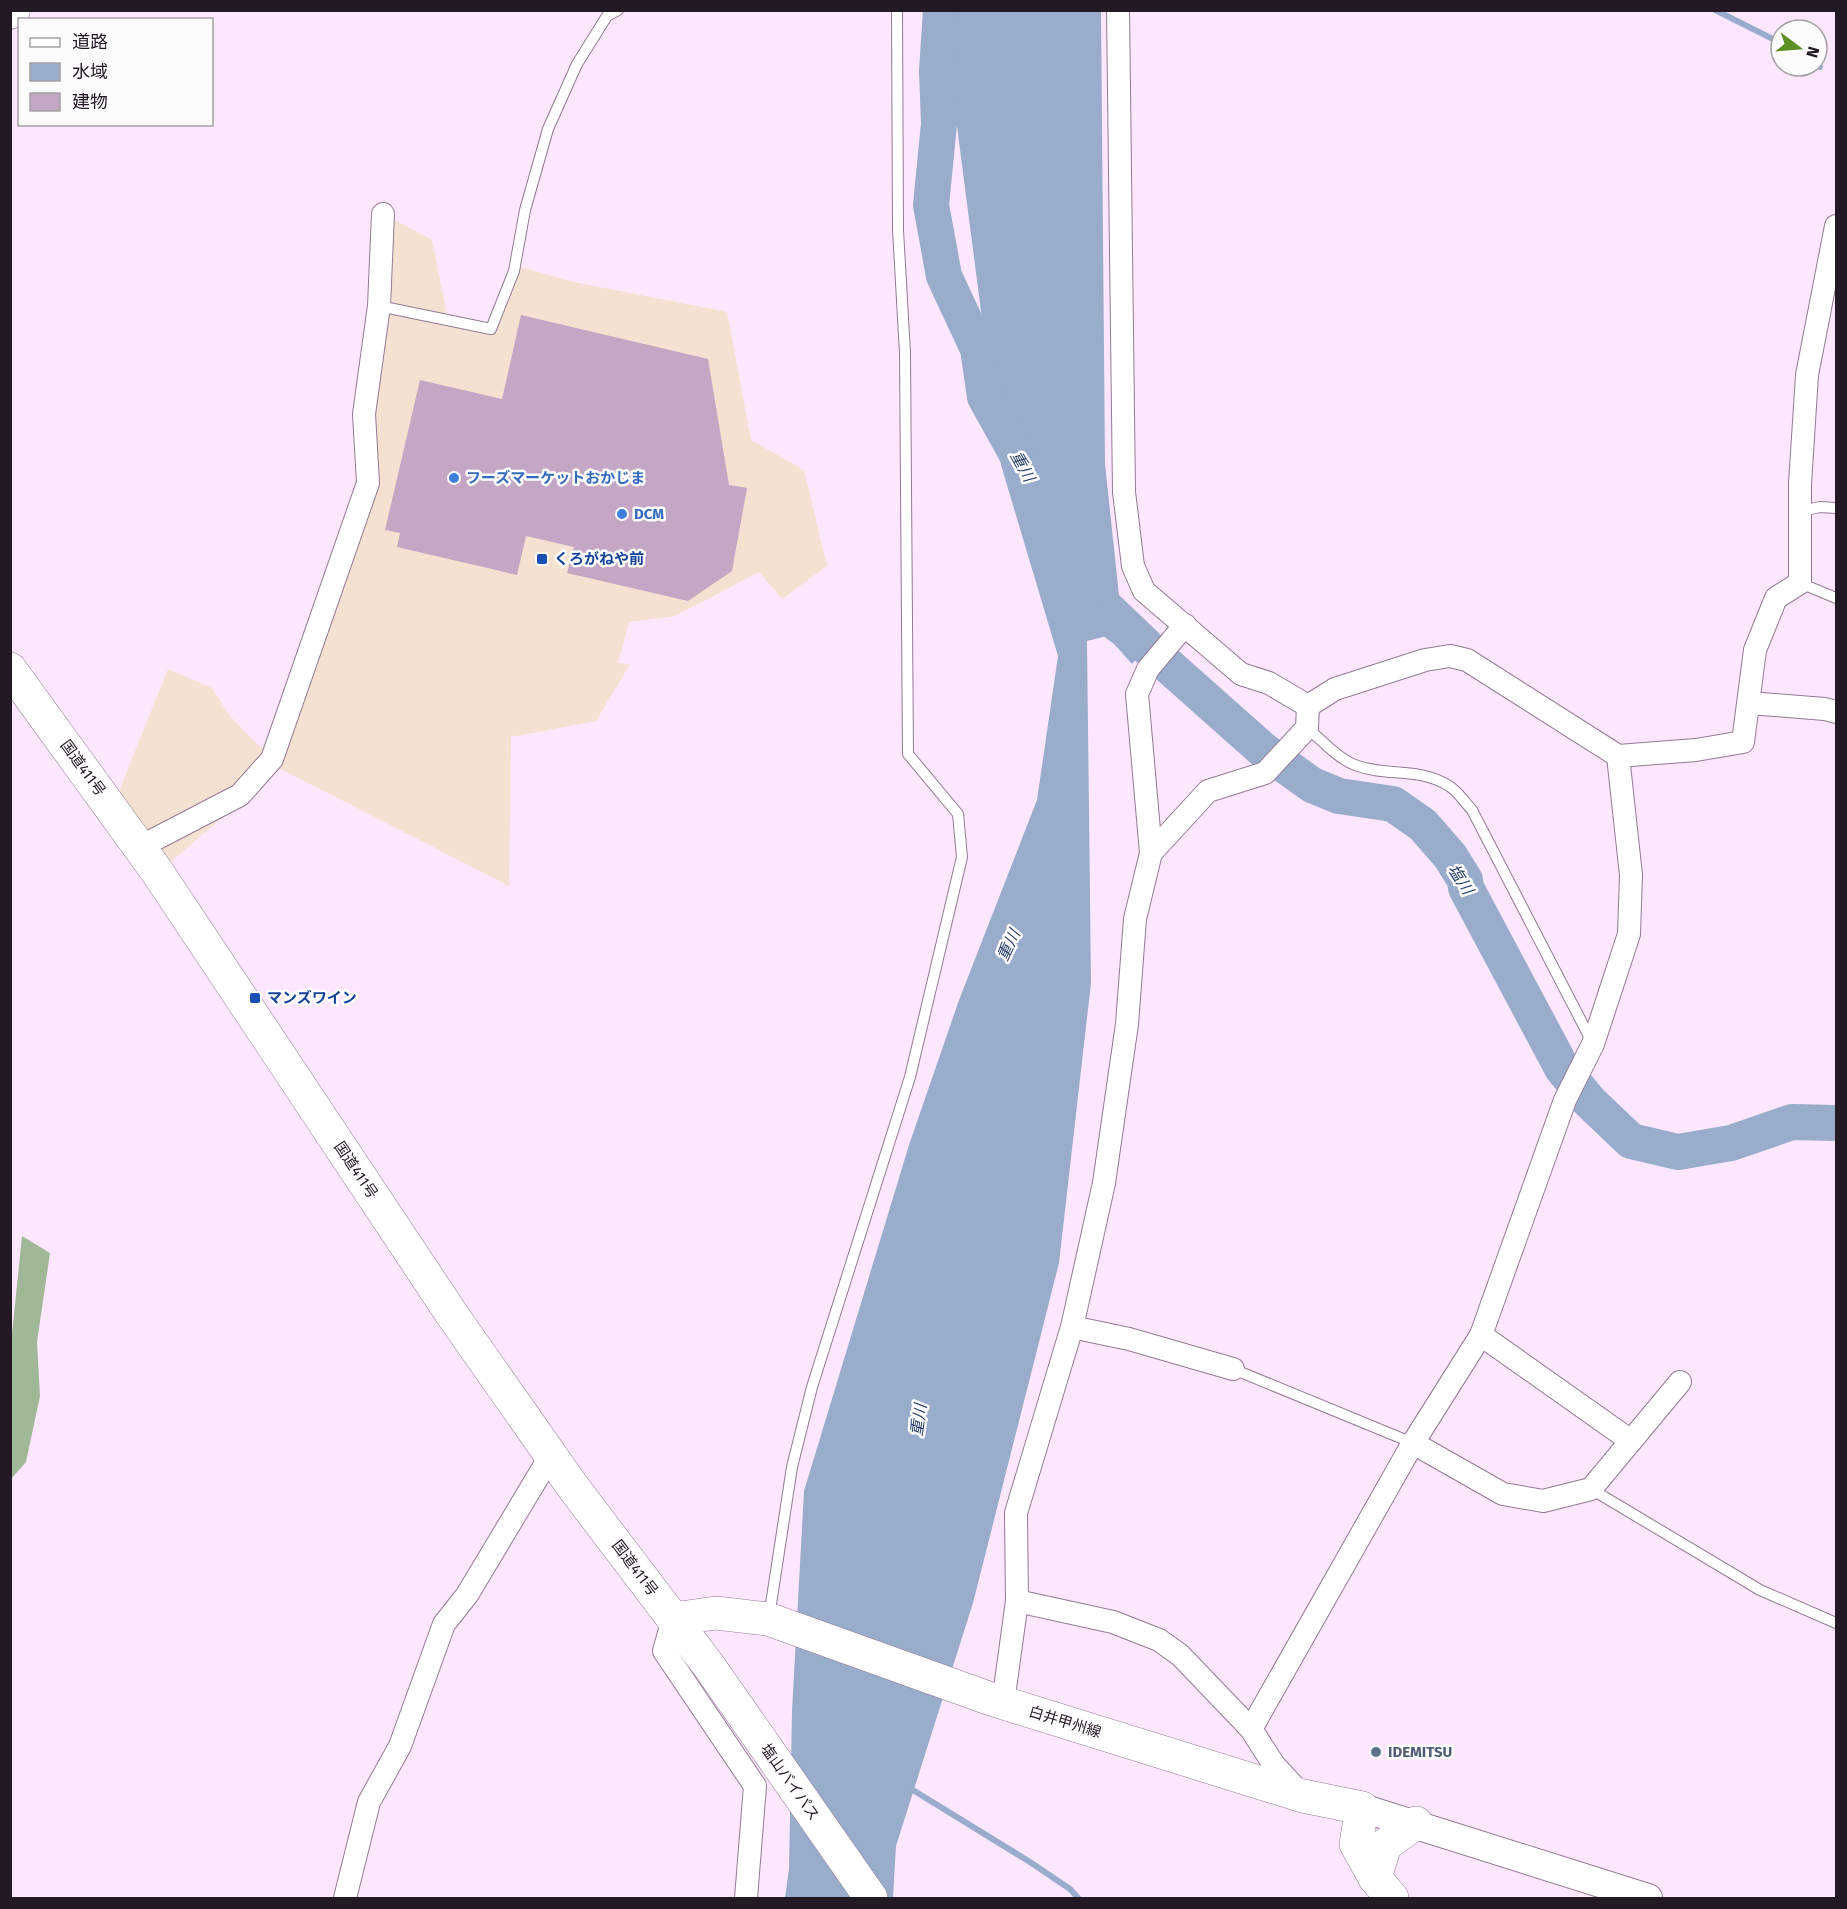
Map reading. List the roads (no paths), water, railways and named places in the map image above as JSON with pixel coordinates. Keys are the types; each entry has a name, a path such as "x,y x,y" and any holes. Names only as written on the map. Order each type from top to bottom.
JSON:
{"main road":[{"name":"国道411号","path":"10,669 140,847 453,1317 551,1455 709,1666"},
{"name":"白井甲州線","path":"673,1619 716,1613 768,1618 997,1701 1303,1796 1362,1808"},
{"name":"塩山バイパス","path":"709,1666 871,1899"},
{"path":"1362,1808 1356,1844 1383,1888"},
{"path":"1383,1888 1385,1845 1416,1823"}],"street":[{"path":"1118,10 1124,492 1133,566 1144,591 1241,674 1269,682 1307,717"},
{"path":"140,847 240,795 273,759 368,483 364,414 380,306 383,214"},
{"path":"1151,853 1208,791 1265,772 1307,717 1335,689 1425,660 1450,656 1467,660 1618,756 1696,750 1743,742 1755,650 1776,598 1800,583 1802,511 1800,484 1807,375 1836,226"},
{"path":"997,1701 1017,1601 1016,1513 1072,1327 1104,1183 1127,1024 1135,919 1151,853 1137,694 1148,669 1185,625"},
{"path":"1749,703 1825,709 1836,712"},
{"path":"1251,1729 1413,1443 1481,1335 1565,1100 1593,1044 1629,934 1631,875 1618,756"},
{"path":"1072,1327 1129,1339 1233,1369"},
{"path":"1481,1335 1631,1441"},
{"path":"1413,1443 1503,1494 1543,1501 1591,1489 1680,1382"},
{"path":"345,1899 369,1802 400,1746 444,1624 467,1595 551,1455"},
{"path":"1017,1601 1113,1622 1159,1640 1180,1655 1251,1729 1274,1765 1303,1796"},
{"path":"673,1619 664,1651 755,1786 746,1899"},
{"path":"1362,1808 1416,1823 1648,1899"}],"lane":[{"path":"380,306 491,329 514,270 525,210 548,129 577,64 607,16 618,10"},
{"path":"768,1618 792,1467 812,1387 910,1077 962,857 958,814 908,754 905,353 898,230 897,10"},
{"path":"1802,511 1820,507 1836,508"},
{"path":"1800,583 1836,598"},
{"path":"1307,717 1347,761 1376,771 1418,773 1450,786 1472,810 1593,1044"},
{"path":"1233,1369 1413,1443"},
{"path":"1591,1489 1760,1590 1836,1623"}],"water":[{"path":"942,11 1101,11 1105,464 1119,595 1159,633 1132,664 1107,636 1087,641 1091,983 1059,1263 973,1603 896,1846 893,1898 785,1898 789,1869 792,1711 804,1491 909,1145 959,1000 1037,800 1058,656 1001,465"}],"waterway":[{"name":"重川","path":"941,10 937,71 939,124 931,205 944,276 978,349 985,397 1019,458"},
{"path":"1715,10 1769,37"},
{"name":"塩川","path":"1109,618 1137,638 1262,749 1312,785 1339,796 1393,804 1423,825 1450,856 1465,880 1466,888 1562,1068 1589,1101 1631,1141 1678,1152 1731,1143 1792,1122 1836,1123"},
{"path":"908,1787 1030,1862 1070,1889 1078,1898"}],"place":[{"name":"フーズマーケットおかじま","path":"454,478"},
{"name":"DCM","path":"622,514"},
{"name":"くろがねや前","path":"542,559"},
{"name":"マンズワイン","path":"255,998"},
{"name":"IDEMITSU","path":"1376,1752"}]}
